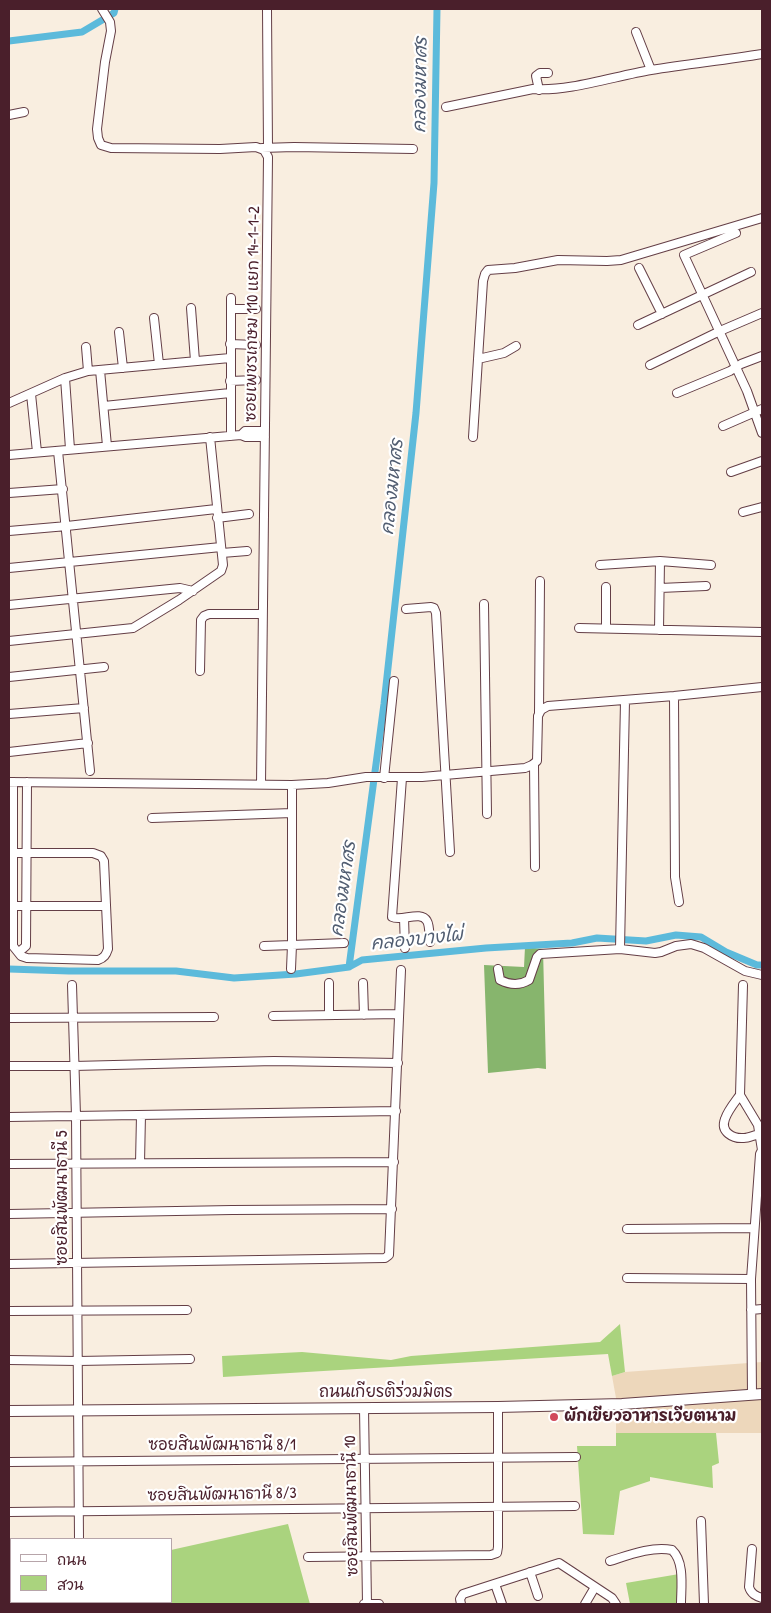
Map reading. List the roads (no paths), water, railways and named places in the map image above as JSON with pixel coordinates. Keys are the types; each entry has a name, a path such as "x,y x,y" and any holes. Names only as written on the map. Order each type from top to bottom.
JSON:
{"street":[{"path":"102,9 112,26 97,129 101,145 111,148 413,149"},
{"name":"ซอยเพชรเกษม 110 แยก 14-1-1-2","path":"261,784 268,157 265,148 267,9"},
{"path":"636,32 651,70"},
{"path":"446,107 533,89 566,87 651,70 762,54"},
{"path":"539,90 536,76 540,73 548,73"},
{"path":"9,115 24,112"},
{"path":"473,437 483,281 488,270 515,268 558,260 621,260 762,218"},
{"path":"736,232 684,255 736,368 759,410 762,433"},
{"path":"639,268 662,314"},
{"path":"638,325 751,272"},
{"path":"230,436 231,298"},
{"path":"191,308 195,361"},
{"path":"231,308 256,309"},
{"path":"650,365 762,313"},
{"path":"154,318 159,364"},
{"path":"119,332 123,368"},
{"path":"230,344 256,345"},
{"path":"478,358 504,353 516,346"},
{"path":"86,347 88,371"},
{"path":"677,393 762,356"},
{"path":"9,403 65,378 88,371 230,358"},
{"path":"100,370 107,446"},
{"path":"65,378 70,449"},
{"path":"230,381 256,380"},
{"path":"104,406 230,393"},
{"path":"31,394 37,452"},
{"path":"723,426 759,410"},
{"path":"9,455 210,437 241,435 246,437 265,434"},
{"path":"9,640 133,628 221,571 223,565 210,437"},
{"path":"58,451 67,526 90,772"},
{"path":"731,472 762,461"},
{"path":"9,493 63,489"},
{"path":"743,512 762,507"},
{"path":"9,531 217,513 249,514"},
{"path":"9,568 221,550 247,551"},
{"path":"600,565 660,560 711,564"},
{"path":"659,630 660,560"},
{"path":"535,867 534,764 538,757 540,582"},
{"path":"660,588 706,586"},
{"path":"9,604 180,588 192,590"},
{"path":"606,588 606,628"},
{"path":"484,604 487,814"},
{"path":"406,609 431,607 434,608 436,613 450,852"},
{"path":"200,671 201,620 204,616 209,614 262,614"},
{"path":"579,628 762,632"},
{"path":"9,677 104,667"},
{"path":"381,778 394,682"},
{"path":"539,713 544,708 552,705 674,696 762,686"},
{"path":"674,696 674,863 679,902"},
{"path":"620,947 625,700"},
{"path":"9,714 84,708"},
{"path":"9,752 88,743"},
{"path":"13,853 93,853 101,856 104,861 108,949 106,954 98,960 28,958 21,956 20,952 13,946 11,930 13,853 11,782 292,785 328,783 366,777 402,778 486,772 525,768 534,764"},
{"path":"402,778 392,917 393,919 422,917 428,923 430,942"},
{"path":"20,952 26,946 27,782"},
{"path":"291,969 292,785"},
{"path":"152,818 292,813"},
{"path":"11,826 27,826"},
{"path":"11,879 27,879"},
{"path":"13,906 106,906"},
{"path":"404,918 405,948"},
{"path":"11,930 26,930"},
{"path":"264,946 344,943"},
{"path":"498,969 500,980 511,984 518,984 529,980 537,957 540,954 620,947 661,952 676,946 691,944 704,948 745,972 762,975"},
{"path":"9,1264 385,1258 390,1255 401,970"},
{"path":"329,983 329,1015"},
{"path":"363,983 364,1015"},
{"name":"ซอยสินพัฒนาธานี 5","path":"72,985 76,1116 79,1538"},
{"path":"743,985 740,1095 758,1124 762,1150 760,1154 754,1228 750,1310 757,1394"},
{"path":"273,1016 399,1014"},
{"path":"9,1018 214,1017"},
{"path":"9,1066 274,1060 398,1063"},
{"path":"740,1095 724,1119 725,1131 734,1137 742,1138 760,1134"},
{"path":"9,1117 396,1111"},
{"path":"140,1163 141,1115"},
{"path":"9,1164 394,1162"},
{"path":"9,1214 392,1209"},
{"path":"627,1229 754,1228"},
{"path":"627,1278 751,1279"},
{"path":"750,1310 762,1309"},
{"path":"9,1311 187,1310"},
{"path":"9,1360 190,1359"},
{"name":"ถนนเกียรติร่วมมิตร","path":"9,1412 498,1407 622,1404 757,1394"},
{"path":"308,1557 491,1555 497,1553 499,1506 498,1407"},
{"name":"ซอยสินพัฒนาธานี 10","path":"364,1408 367,1604"},
{"name":"ซอยสินพัฒนาธานี 8/1","path":"9,1462 576,1457"},
{"name":"ซอยสินพัฒนาธานี 8/3","path":"9,1512 575,1506"},
{"path":"701,1521 704,1604"},
{"path":"752,1549 748,1588 750,1592 762,1598"},
{"path":"610,1561 639,1553 672,1550 680,1566 682,1604"},
{"path":"461,1604 460,1599 463,1594 559,1563 612,1598 616,1604"},
{"path":"530,1572 538,1596"},
{"path":"495,1584 502,1604"},
{"path":"585,1604 596,1587"},
{"path":"362,1604 379,1604"}],"waterway":[{"path":"9,41 82,32 114,13 115,9"},
{"name":"คลองมหาศร","path":"349,967 384,704 416,413 434,183 437,9"},
{"name":"คลองบางไผ่","path":"9,969 176,971 234,978 296,974 349,967 362,960 486,948 572,943 597,938 646,941 676,935 701,937 726,952 757,965 762,965"}],"place":[{"name":"ผักเขียวอาหารเวียตนาม","path":"554,1417"}]}
